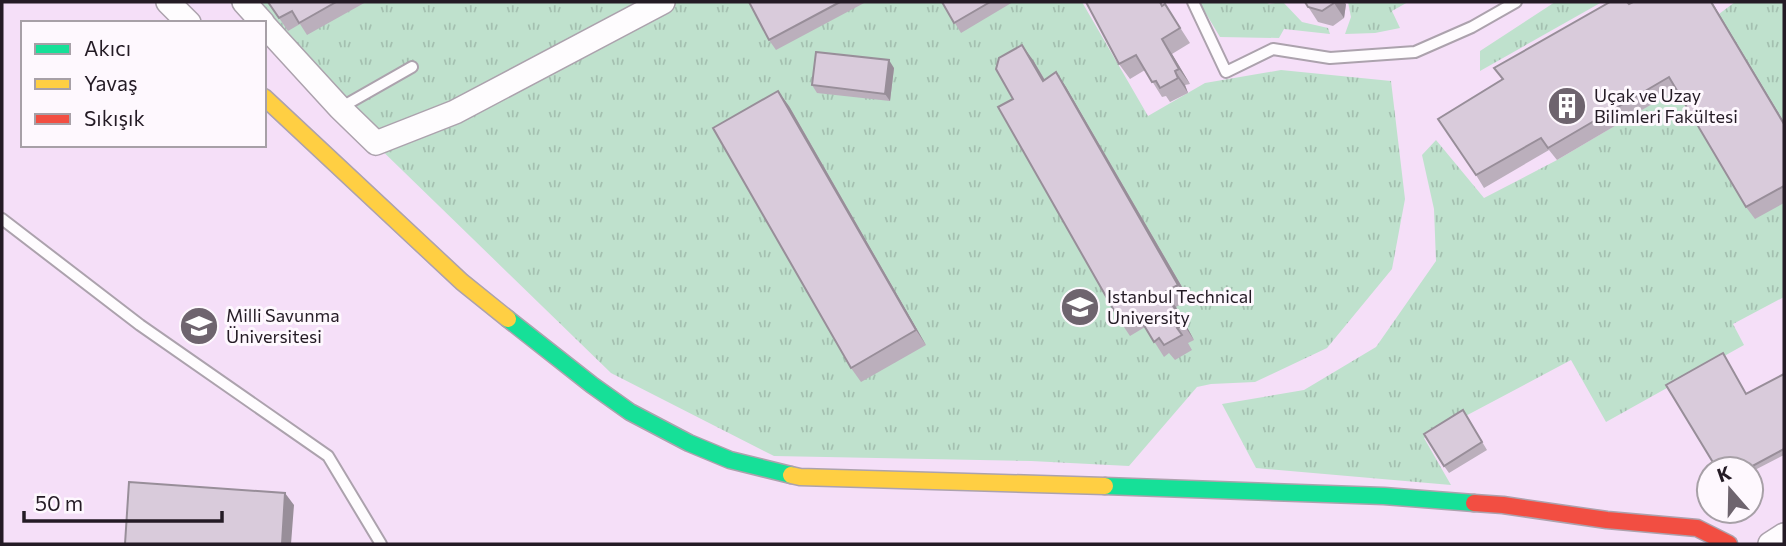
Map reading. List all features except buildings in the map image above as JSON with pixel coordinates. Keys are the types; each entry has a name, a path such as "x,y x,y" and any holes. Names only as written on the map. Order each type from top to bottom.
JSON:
{"street":[{"path":"168,2 187,21"},
{"path":"243,2 260,21"},
{"path":"266,27 376,143 455,112 663,2"},
{"path":"266,99 462,282 592,385 630,412 689,443 730,460 800,477 1384,496 1503,505 1607,520 1697,528 1729,544"},
{"path":"1770,544 1784,535"}],"lane":[{"path":"1193,2 1226,72 1273,49 1330,58 1415,52 1472,27 1516,2"},
{"path":"340,108 412,66"},
{"path":"2,219 140,325 328,456 381,544"}],"shaded area":[{"name":"Istanbul Technical University","path":"2,2 1784,2 1784,544 2,544"}],"green space":[{"path":"229,2 1082,2 1148,116 1205,83 1281,70 1391,81 1405,199 1392,269 1327,348 1255,382 1197,387 1129,466 1031,461 774,456 611,373 266,38 266,21 249,21"},
{"path":"1199,2 1283,2 1302,22 1328,28 1330,34 1284,29 1279,38 1220,37"},
{"path":"1348,2 1408,2 1392,11 1400,28 1375,33 1345,34 1351,17"},
{"path":"1555,2 1602,2 1480,71 1480,51"},
{"path":"1735,2 1784,2 1784,122 1719,14"},
{"path":"1677,89 1784,203 1784,297 1733,324 1744,345 1606,422 1571,360 1424,438 1451,485 1256,468 1222,404 1304,390 1376,347 1436,261 1434,209 1422,155 1436,140 1484,198 1557,160"}],"traffic: fast":[{"path":"508,319 630,412 689,443 730,460 791,475"},
{"path":"1105,486 1384,496 1474,503"}],"traffic: slow":[{"path":"266,99 462,282 508,319"},
{"path":"791,475 1105,486"}],"traffic: jam":[{"path":"1474,503 1697,528 1729,544"}],"place":[{"name":"Uçak ve Uzay Bilimleri Fakültesi","path":"1567,106"},
{"name":"Istanbul Technical University","path":"1080,307"},
{"name":"Milli Savunma Üniversitesi","path":"199,326"}]}
